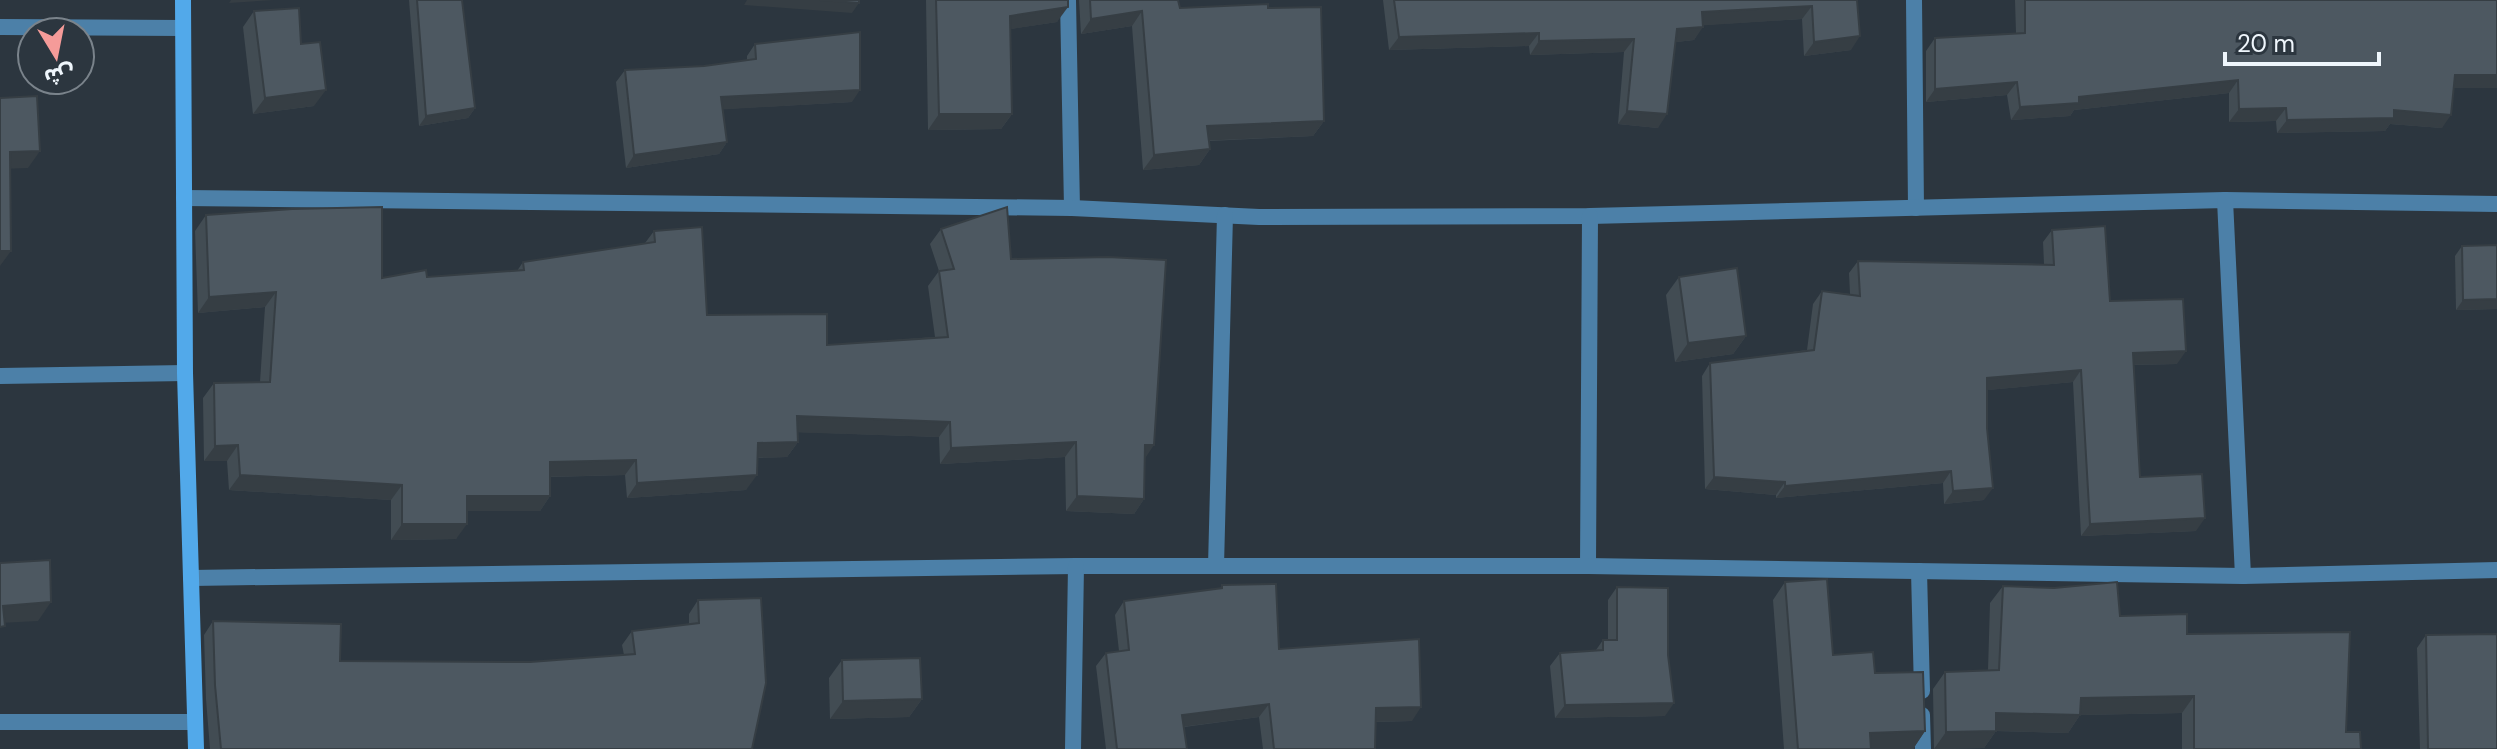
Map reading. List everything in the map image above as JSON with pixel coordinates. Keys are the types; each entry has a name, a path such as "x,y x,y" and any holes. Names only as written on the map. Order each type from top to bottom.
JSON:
{"street":[{"path":"183,0 185,373 196,749"},
{"path":"1068,0 1072,208"},
{"path":"1914,0 1916,208"},
{"path":"0,27 183,28"},
{"path":"184,198 1072,208 1225,215 1590,216 2225,200 2497,204"},
{"path":"2225,200 2243,576"},
{"path":"1216,566 1225,215"},
{"path":"1588,566 1590,216"},
{"path":"0,376 185,373"},
{"path":"191,578 1076,566 1588,566 2243,576 2497,570"},
{"path":"1073,749 1076,566"},
{"path":"1919,571 1923,749"},
{"path":"0,722 195,722"}],"building":[{"path":"417,0 462,0 475,108 426,116"},
{"path":"820,0 859,0 859,3"},
{"path":"936,0 1068,0 1068,7 1010,16 1012,114 939,114"},
{"path":"1090,0 1178,0 1180,8 1268,4 1268,8 1321,7 1324,121 1207,126 1210,149 1154,155 1142,11 1091,19"},
{"path":"1394,0 1857,0 1860,36 1814,42 1812,6 1702,12 1703,27 1677,29 1667,114 1627,111 1634,39 1539,41 1539,33 1399,37"},
{"path":"2025,0 2497,0 2497,75 2455,75 2451,115 2394,110 2394,118 2287,120 2286,108 2239,109 2238,80 2079,97 2079,103 2020,107 2017,82 1935,89 1935,38 2025,33"},
{"path":"299,8 301,44 320,42 326,90 265,98 254,11"},
{"path":"860,32 860,90 721,97 727,142 634,155 625,70 704,66 756,59 755,44"},
{"path":"37,96 40,151 10,152 11,251 0,251 0,98"},
{"path":"382,207 382,278 426,270 427,277 524,270 523,262 655,242 654,231 702,227 707,315 827,314 827,345 948,337 939,271 954,269 941,229 1007,207 1011,259 1108,257 1166,260 1154,445 1145,445 1144,499 1077,496 1076,442 951,448 950,422 797,416 798,442 758,443 757,475 637,483 636,460 550,462 550,496 467,496 467,524 402,524 402,485 240,475 238,445 215,446 214,383 270,382 276,292 209,297 206,215"},
{"path":"2105,226 2110,301 2183,299 2186,351 2133,353 2140,477 2202,474 2205,518 2090,524 2081,370 1987,378 1987,428 1993,488 1953,491 1951,471 1785,486 1785,482 1714,477 1710,363 1814,350 1822,291 1860,296 1858,261 2054,265 2052,230"},
{"path":"2497,245 2497,299 2463,300 2462,246"},
{"path":"1737,268 1746,336 1688,343 1679,277"},
{"path":"50,560 51,602 3,606 5,626 0,627 0,563"},
{"path":"1827,579 1833,655 1873,652 1875,673 1923,672 1925,731 1870,733 1871,749 1798,749 1785,582"},
{"path":"2117,582 2120,616 2187,614 2187,634 2350,632 2346,732 2360,732 2361,749 2194,749 2194,696 2081,698 2080,715 1996,713 1996,731 1946,732 1945,672 1999,670 2003,586 2054,588"},
{"path":"1276,584 1279,649 1419,639 1421,707 1376,708 1375,749 1274,749 1269,704 1182,715 1187,749 1117,749 1106,653 1129,650 1124,601 1222,588 1222,585"},
{"path":"1617,587 1668,588 1668,655 1674,703 1565,705 1560,653 1603,650 1603,640 1617,640"},
{"path":"761,598 766,683 752,749 221,749 213,621 341,624 340,661 530,662 635,654 632,631 699,623 698,600"},
{"path":"2497,634 2497,749 2428,749 2426,635"},
{"path":"920,658 922,699 843,701 842,660"}]}
